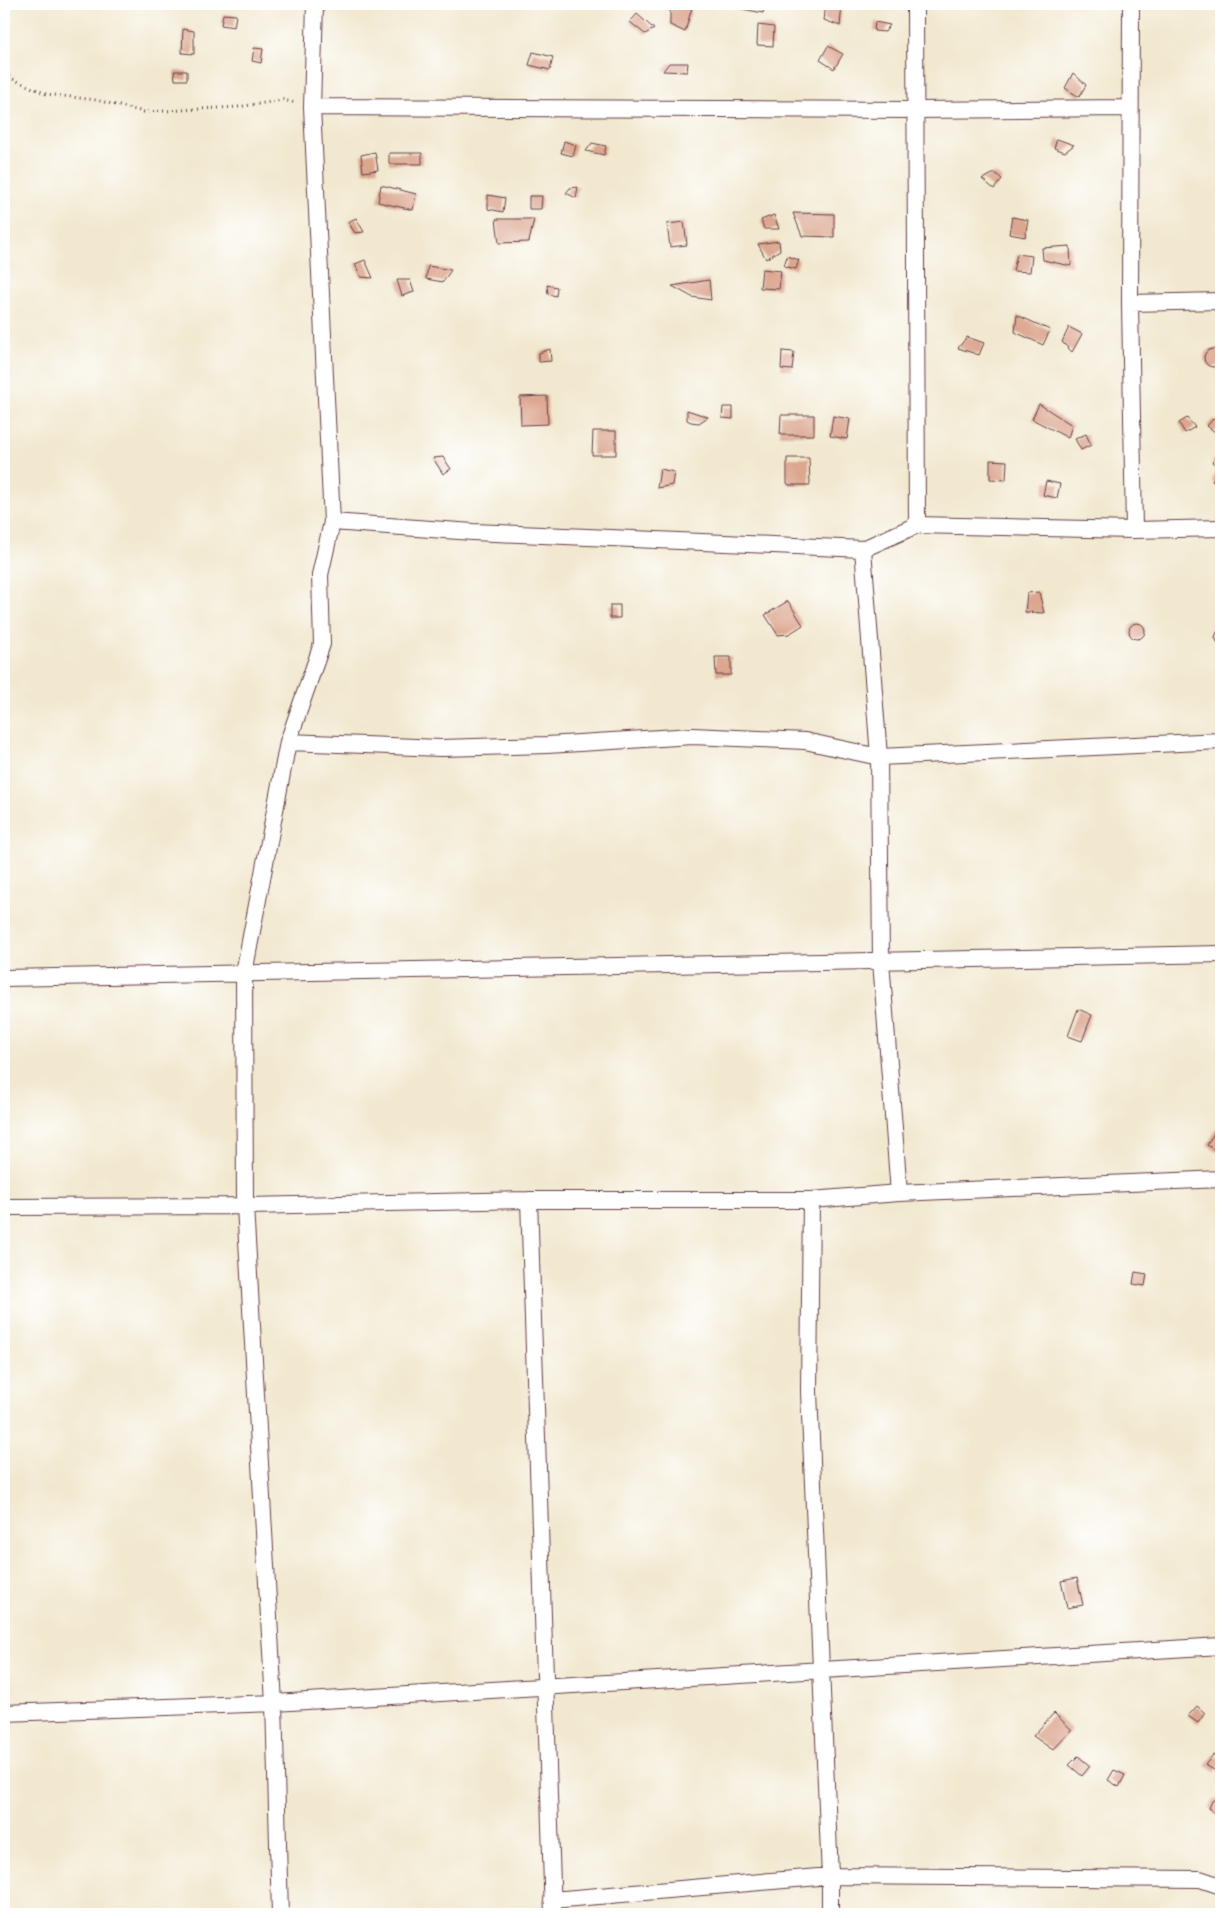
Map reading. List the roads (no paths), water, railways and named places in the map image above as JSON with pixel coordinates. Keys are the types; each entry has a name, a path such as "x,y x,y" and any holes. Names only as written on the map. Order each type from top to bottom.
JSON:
{"street":[{"path":"280,1914 274,1703 245,1206 244,974 288,742 322,644 320,575 332,522 312,107 314,4"},
{"path":"915,4 917,525"},
{"path":"1131,4 1130,303 1134,530"},
{"path":"312,107 916,110 1130,108"},
{"path":"1130,303 1221,301"},
{"path":"332,522 473,532 863,550 917,525 1134,530 1221,528"},
{"path":"863,550 879,757 882,961 899,1193"},
{"path":"288,742 441,748 547,745 693,736 805,741 879,757 1221,741"},
{"path":"4,978 1221,954"},
{"path":"4,1207 245,1206 529,1200 811,1200 899,1193 1221,1179"},
{"path":"529,1200 552,1907 830,1876 1200,1879 1221,1886"},
{"path":"811,1200 808,1392 830,1876 830,1914"},
{"path":"4,1713 274,1703 1221,1646"}]}
